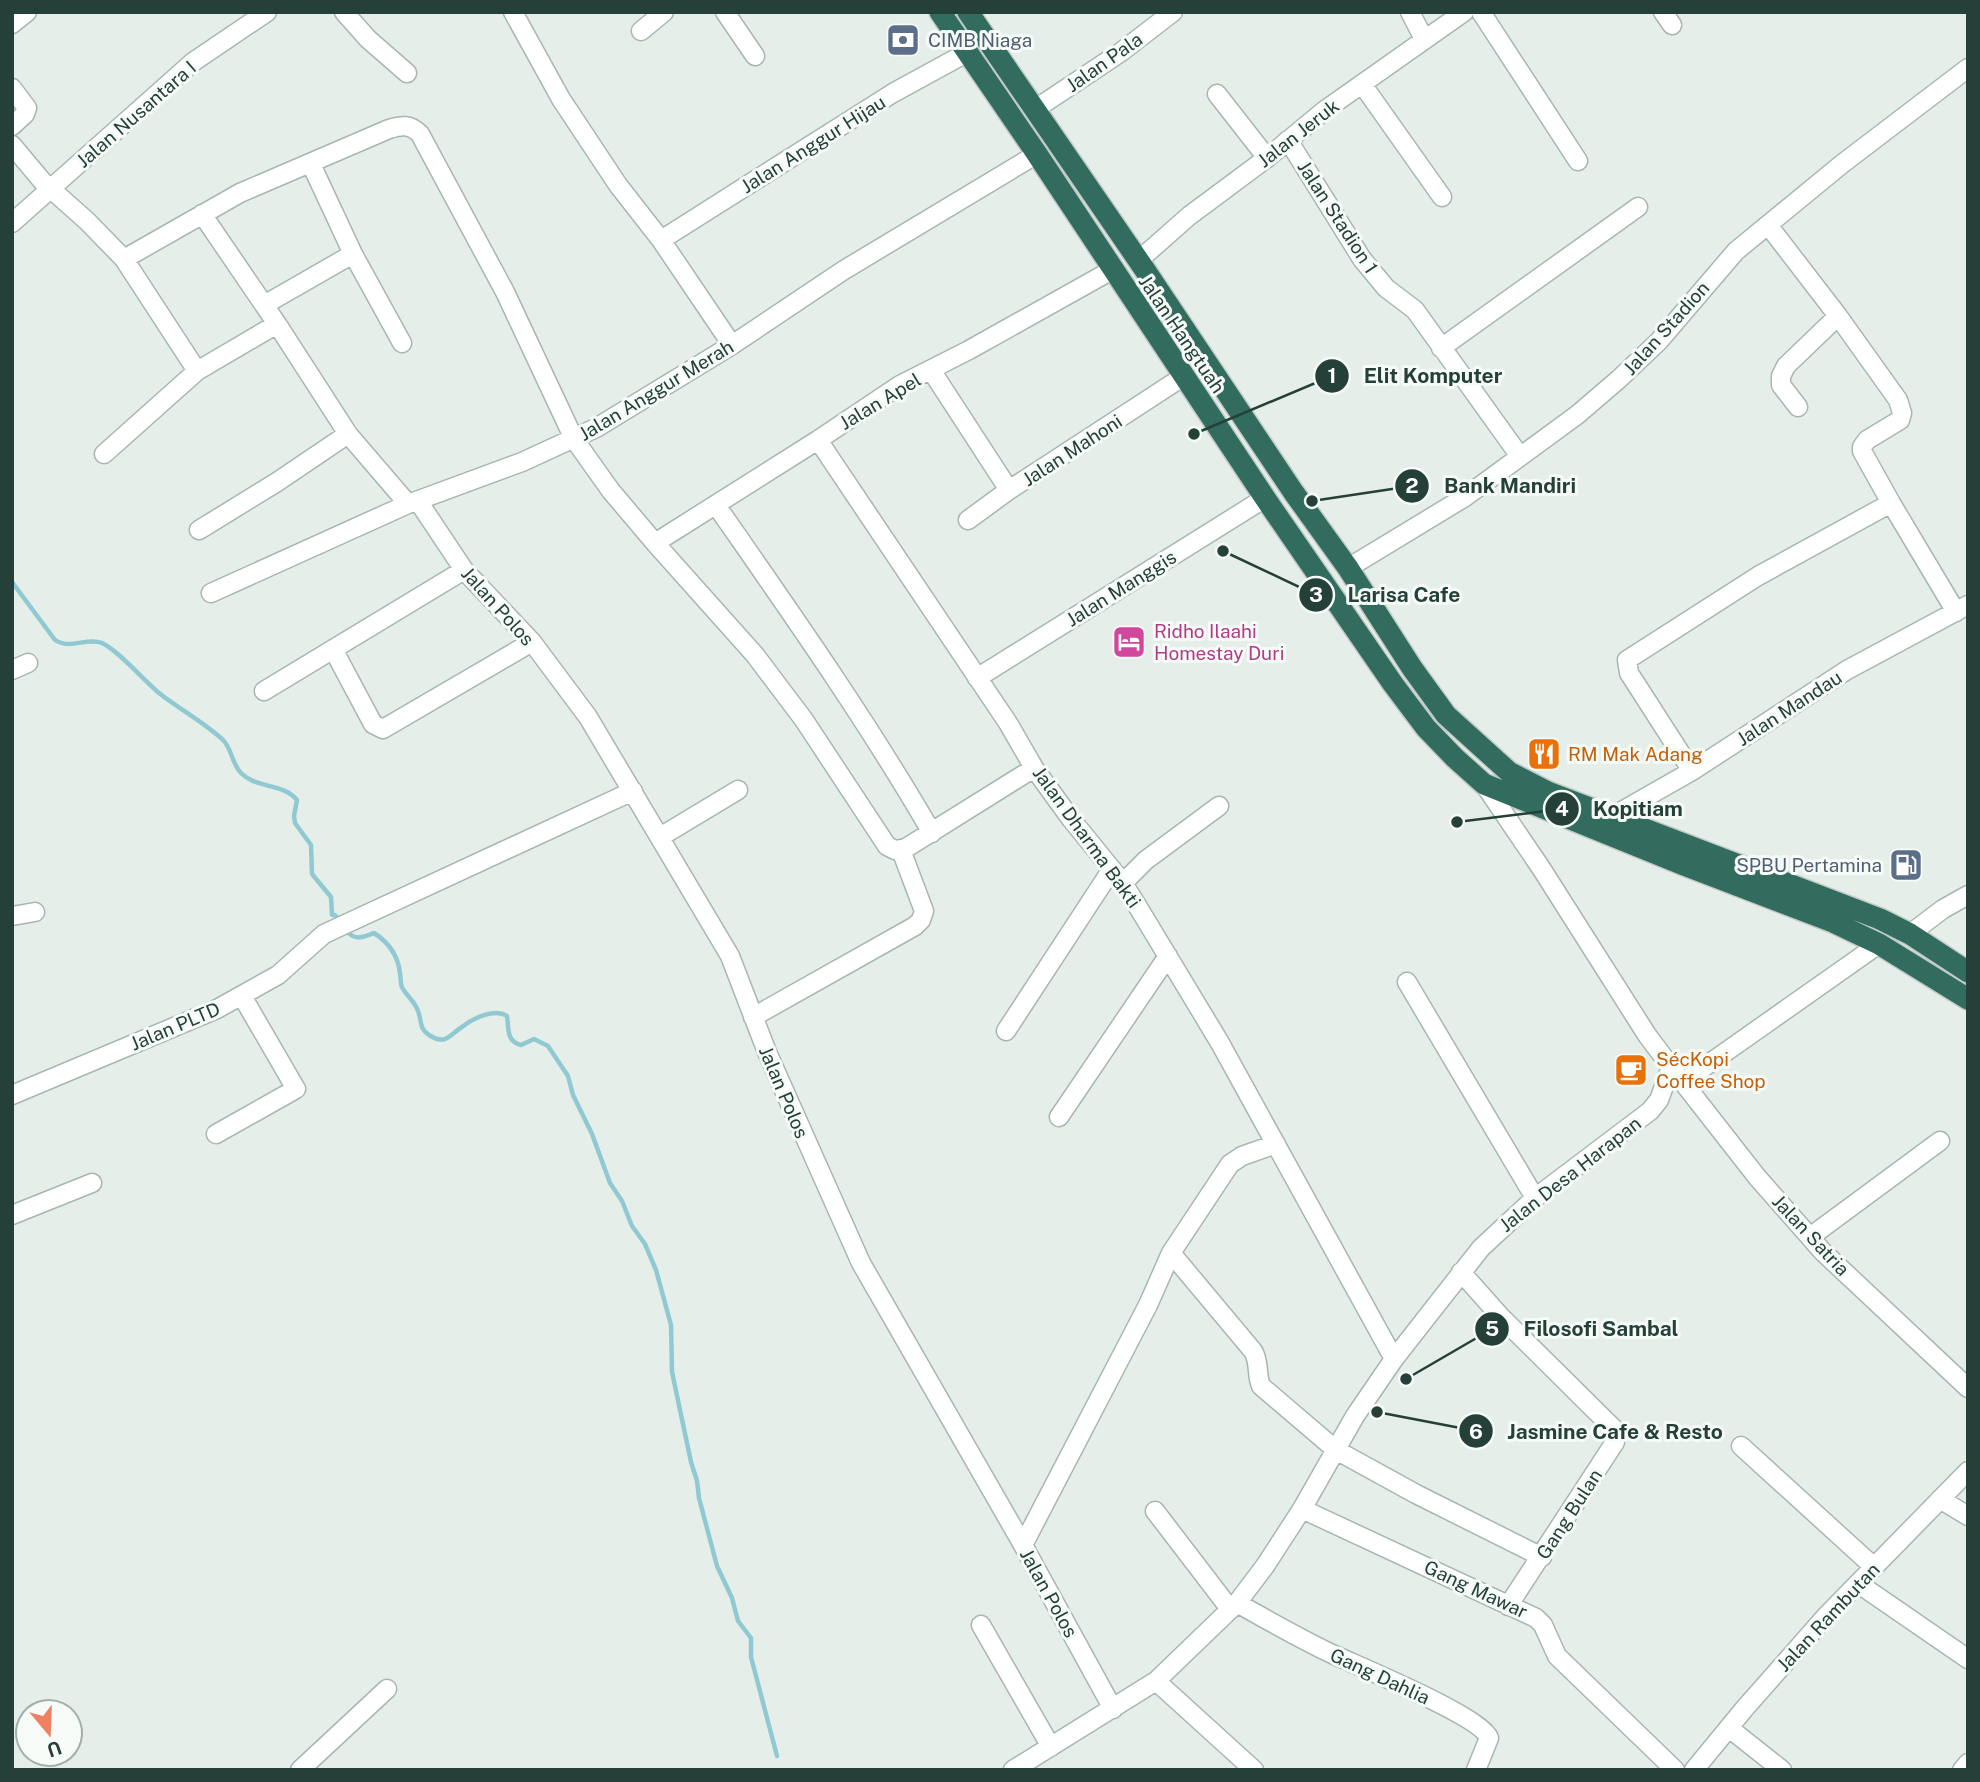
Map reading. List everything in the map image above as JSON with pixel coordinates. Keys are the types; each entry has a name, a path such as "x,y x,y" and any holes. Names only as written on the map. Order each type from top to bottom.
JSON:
{"highway":[{"name":"Jalan Hangtuah","path":"940,12 1037,153 1265,498 1426,729 1483,784 1833,922 1879,944 1968,999"},
{"name":"Jalan Hangtuah","path":"968,12 1446,715 1509,772 1548,792 1868,914 1910,934 1968,972"}],"street":[{"path":"12,24 27,12"},
{"name":"Jalan Nusantara I","path":"12,223 193,62 267,12"},
{"path":"344,12 368,39 407,74"},
{"path":"513,12 561,99 618,185 661,240 732,345"},
{"path":"641,31 664,12"},
{"path":"724,12 755,56"},
{"name":"Jalan Pala","path":"1034,110 1121,52 1173,12"},
{"path":"1410,12 1424,39"},
{"name":"Jalan Jeruk","path":"1138,261 1189,216 1267,158 1325,110 1464,12"},
{"path":"1480,12 1578,161"},
{"name":"Jalan Anggur Hijau","path":"661,240 893,93 968,52"},
{"name":"Jalan Stadion","path":"1348,568 1465,497 1577,415 1619,379 1695,302 1718,270 1736,251 1842,164 1968,68"},
{"path":"1362,84 1442,197"},
{"path":"12,88 27,108 25,114 12,126"},
{"path":"1217,94 1267,158"},
{"path":"124,259 240,193 408,125 420,134 505,292 574,439 611,491 755,655 804,720 887,846 901,850 1034,768"},
{"name":"Jalan Stadion 1","path":"1288,139 1362,258 1386,288 1415,310 1520,455"},
{"path":"12,145 51,189 124,259 197,371"},
{"name":"Jalan Anggur Merah","path":"211,593 413,503 522,462 627,411 844,270 1037,153"},
{"path":"310,164 353,254 402,343"},
{"path":"1441,348 1638,206"},
{"name":"Jalan Polos","path":"202,214 348,434 413,503 464,570 532,642 588,717 730,956 809,1149 861,1262 1023,1545 1113,1709"},
{"path":"1768,225 1838,316 1901,406 1899,420 1867,440 1862,447 1891,503 1962,609"},
{"path":"264,305 353,254"},
{"name":"Jalan Apel","path":"655,543 900,385 1112,270"},
{"path":"1798,407 1781,385 1783,371 1838,316"},
{"path":"104,454 197,371 277,324"},
{"name":"Jalan Mahoni","path":"931,370 1009,490 1184,376"},
{"path":"199,530 348,434"},
{"name":"Jalan Dharma Bakti","path":"818,440 1009,723 1034,768 1118,876 1168,956 1276,1144 1394,1359"},
{"path":"968,520 1009,490"},
{"name":"Jalan Manggis","path":"977,678 1265,498"},
{"path":"1692,771 1629,673 1627,660 1758,576 1891,503"},
{"path":"716,505 837,679 932,833"},
{"path":"264,691 464,570"},
{"name":"Jalan Mandau","path":"1613,816 1692,771 1847,670 1962,609"},
{"path":"333,649 373,724 383,729 532,642"},
{"path":"1483,784 1541,868 1647,1035 1671,1067"},
{"path":"660,837 738,790"},
{"name":"Jalan PLTD","path":"12,1095 217,1009 278,975 324,934 633,791"},
{"path":"1006,1031 1118,876 1146,860 1219,806"},
{"path":"753,1017 915,926 921,920 923,911 901,850"},
{"path":"1910,934 1943,909 1968,895"},
{"path":"12,916 35,912"},
{"path":"1683,1082 1879,944"},
{"path":"1059,1117 1168,956"},
{"path":"1407,982 1535,1198"},
{"path":"216,1134 296,1089 242,996"},
{"name":"Jalan Satria","path":"1671,1067 1757,1177 1810,1237 1862,1290 1968,1388"},
{"name":"Jalan Desa Harapan","path":"1013,1770 1156,1681 1234,1606 1265,1566 1302,1509 1355,1416 1394,1359 1461,1272 1497,1230 1650,1111 1665,1088 1671,1067"},
{"path":"1810,1237 1940,1140"},
{"path":"1023,1545 1148,1305 1171,1253 1230,1164 1242,1156 1276,1144"},
{"path":"12,1215 92,1183"},
{"path":"1171,1253 1253,1351 1259,1364 1261,1386 1336,1450 1416,1494 1542,1557"},
{"name":"Gang Bulan","path":"1461,1272 1501,1317 1616,1430 1615,1442 1508,1606"},
{"path":"1741,1446 1874,1567"},
{"name":"Jalan Rambutan","path":"1694,1770 1827,1615 1968,1471"},
{"path":"1940,1499 1968,1516"},
{"name":"Gang Mawar","path":"1302,1509 1540,1621 1557,1656 1675,1770"},
{"path":"1155,1511 1234,1606"},
{"path":"1859,1584 1968,1660"},
{"name":"Gang Dahlia","path":"1234,1606 1448,1709 1482,1729 1489,1738 1476,1770"},
{"path":"981,1625 1051,1746"},
{"path":"1156,1681 1254,1770"},
{"path":"300,1770 387,1689"},
{"path":"1729,1728 1782,1770"},
{"path":"1962,1770 1968,1763"}],"waterway":[{"path":"12,582 55,640 67,644 90,641 109,647 159,693 223,740 241,773 247,778 285,791 297,800 295,823 311,845 312,874 331,897 332,915 340,922"},
{"path":"345,929 358,937 374,933 388,945 395,955 402,987 415,1005 422,1027 429,1035 440,1040 478,1017 502,1014 507,1016 509,1034 513,1041 521,1045 534,1039 548,1046 568,1076 573,1095 592,1134 610,1183 622,1201 632,1226 645,1244 656,1270 671,1325 672,1372 699,1498 717,1566 732,1598 738,1621 751,1638 751,1657 777,1756"}],"place":[{"name":"CIMB Niaga","path":"903,40"},
{"name":"Elit Komputer","path":"1194,434"},
{"name":"Bank Mandiri","path":"1312,501"},
{"name":"Larisa Cafe","path":"1223,551"},
{"name":"Ridho Ilaahi Homestay Duri","path":"1129,642"},
{"name":"RM Mak Adang","path":"1544,754"},
{"name":"Kopitiam","path":"1457,822"},
{"name":"SPBU Pertamina","path":"1906,865"},
{"name":"SécKopi Coffee Shop","path":"1631,1070"},
{"name":"Filosofi Sambal","path":"1406,1379"},
{"name":"Jasmine Cafe & Resto","path":"1377,1412"}]}
